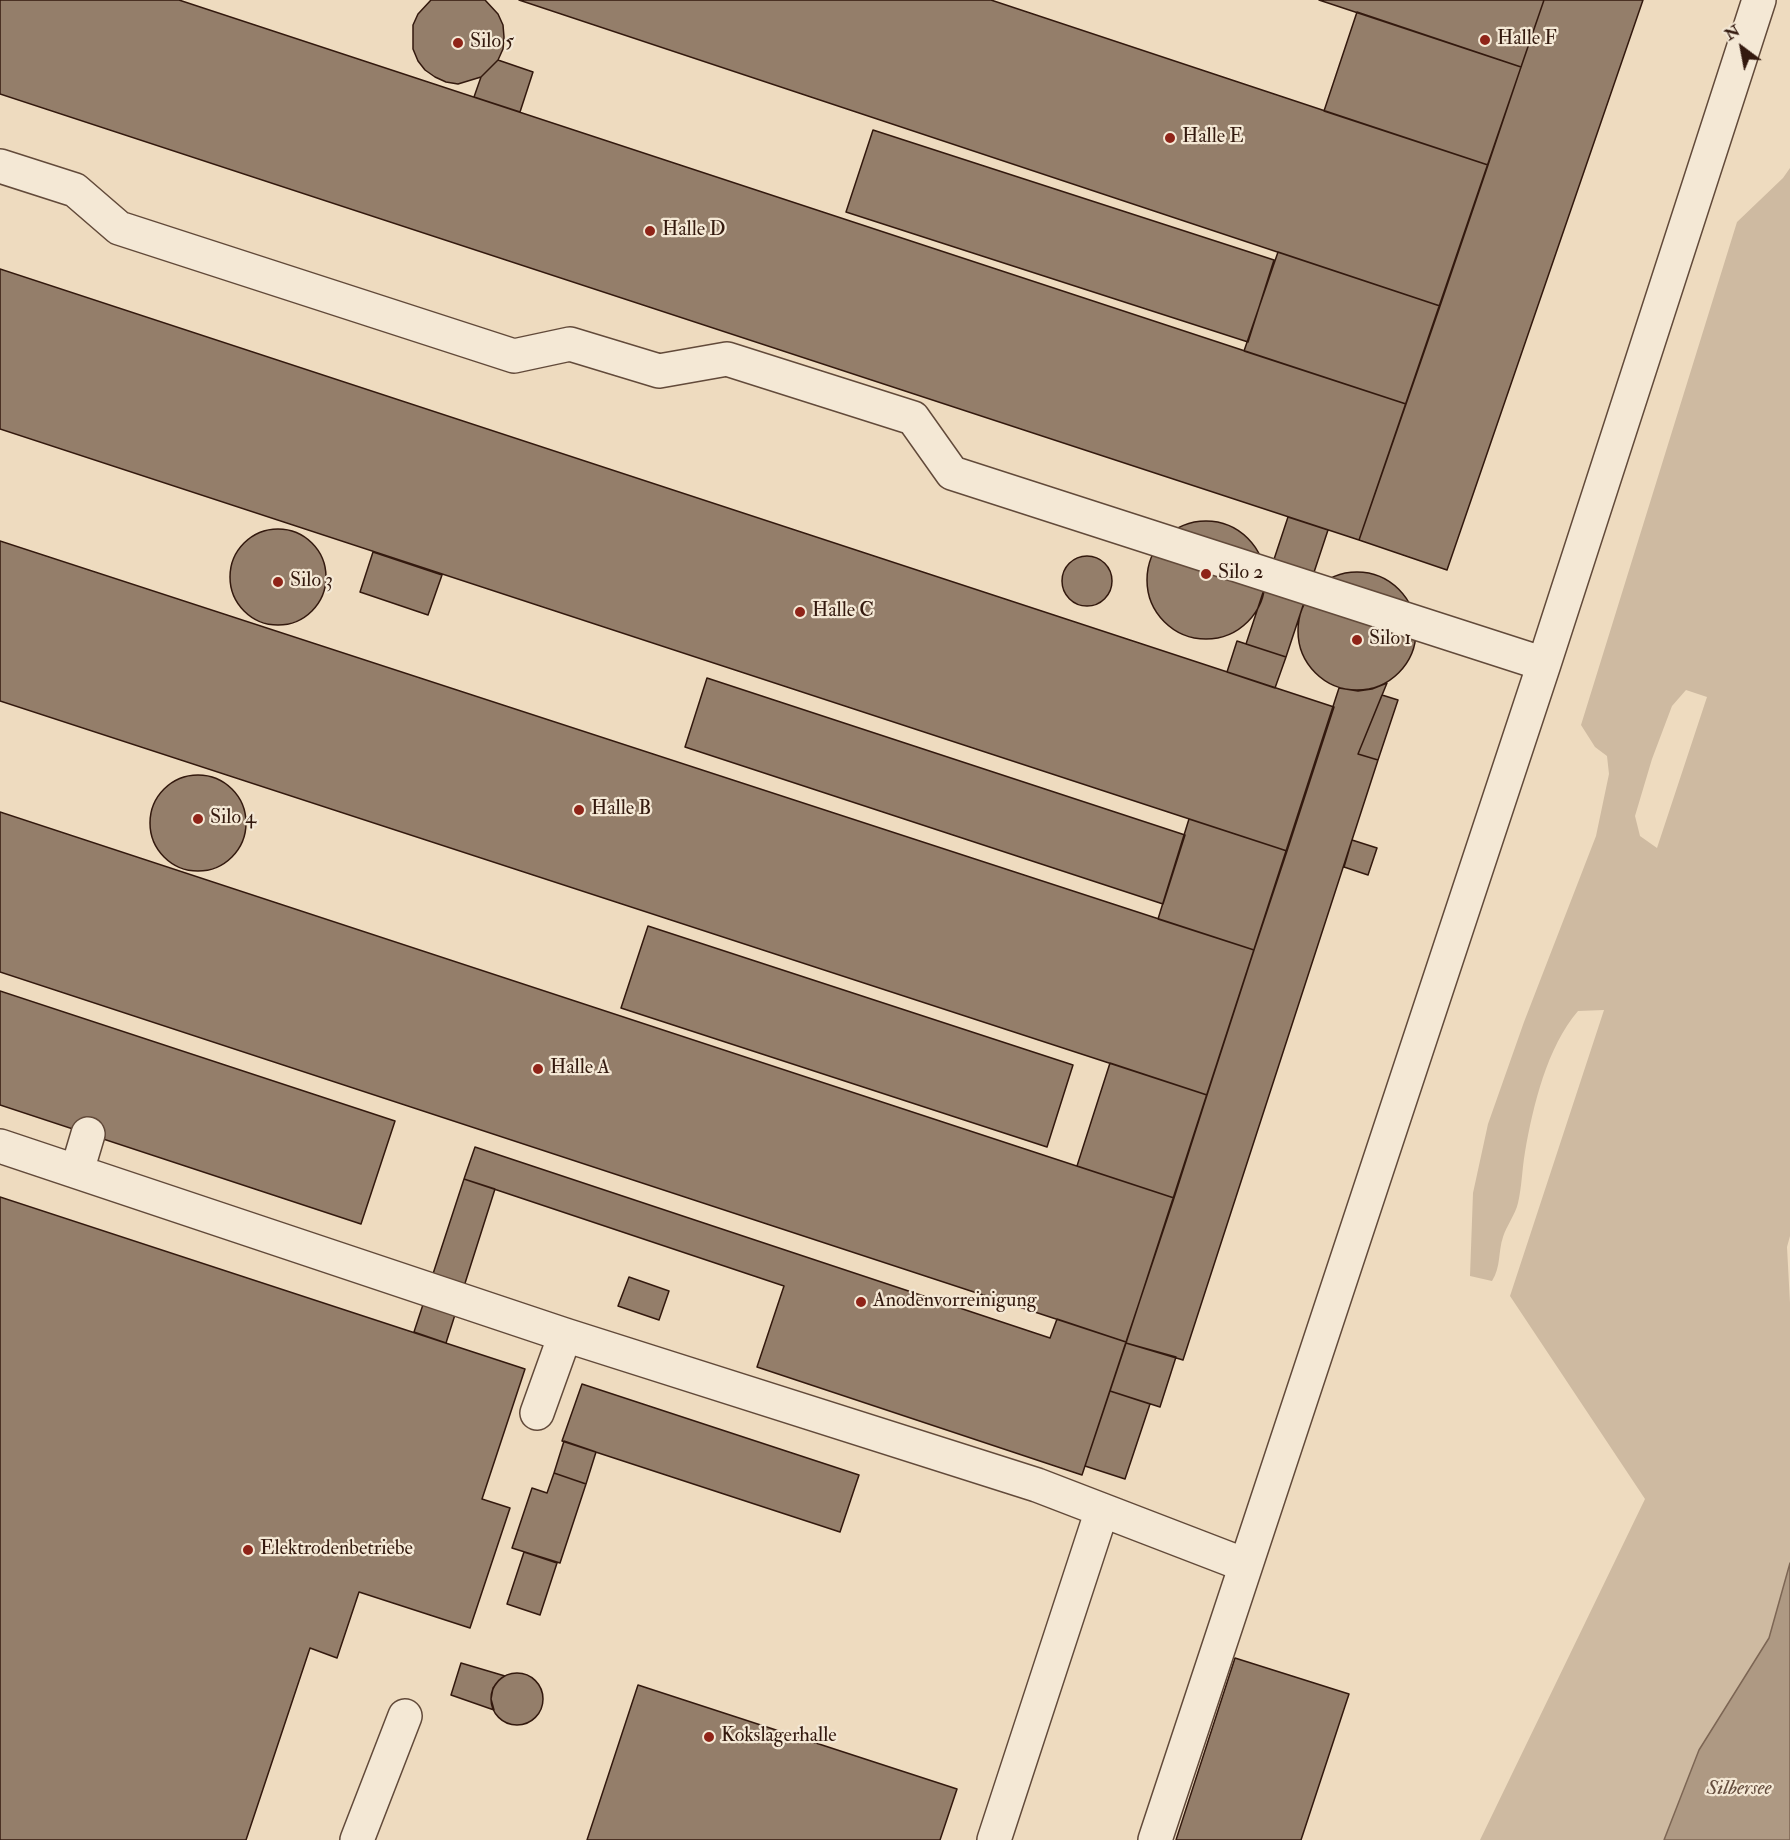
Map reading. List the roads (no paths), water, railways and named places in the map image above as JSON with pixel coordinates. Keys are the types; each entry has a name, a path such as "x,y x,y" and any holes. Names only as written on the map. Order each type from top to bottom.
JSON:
{"lane":[{"path":"1155,1840 1544,664 1760,0"},
{"path":"0,166 75,190 118,228 514,356 570,344 659,371 727,358 913,418 952,473 1544,664"},
{"path":"77,1171 88,1134"},
{"path":"0,1146 565,1335 1037,1485 1245,1565"},
{"path":"537,1413 565,1335"},
{"path":"994,1840 1102,1510"},
{"path":"357,1840 405,1716"}],"water":[{"name":"Silbersee","path":"1790,1563 1790,1840 1664,1840 1699,1750 1769,1638"}],"place":[{"name":"Halle F","path":"1485,40"},
{"name":"Silo 5","path":"458,43"},
{"name":"Halle E","path":"1170,138"},
{"name":"Halle D","path":"650,231"},
{"name":"Silo 2","path":"1206,574"},
{"name":"Silo 3","path":"278,582"},
{"name":"Halle C","path":"800,612"},
{"name":"Silo 1","path":"1357,640"},
{"name":"Halle B","path":"579,810"},
{"name":"Silo 4","path":"198,819"},
{"name":"Halle A","path":"538,1069"},
{"name":"Anodenvorreinigung","path":"861,1302"},
{"name":"Elektrodenbetriebe","path":"248,1550"},
{"name":"Kokslagerhalle","path":"709,1737"}]}
